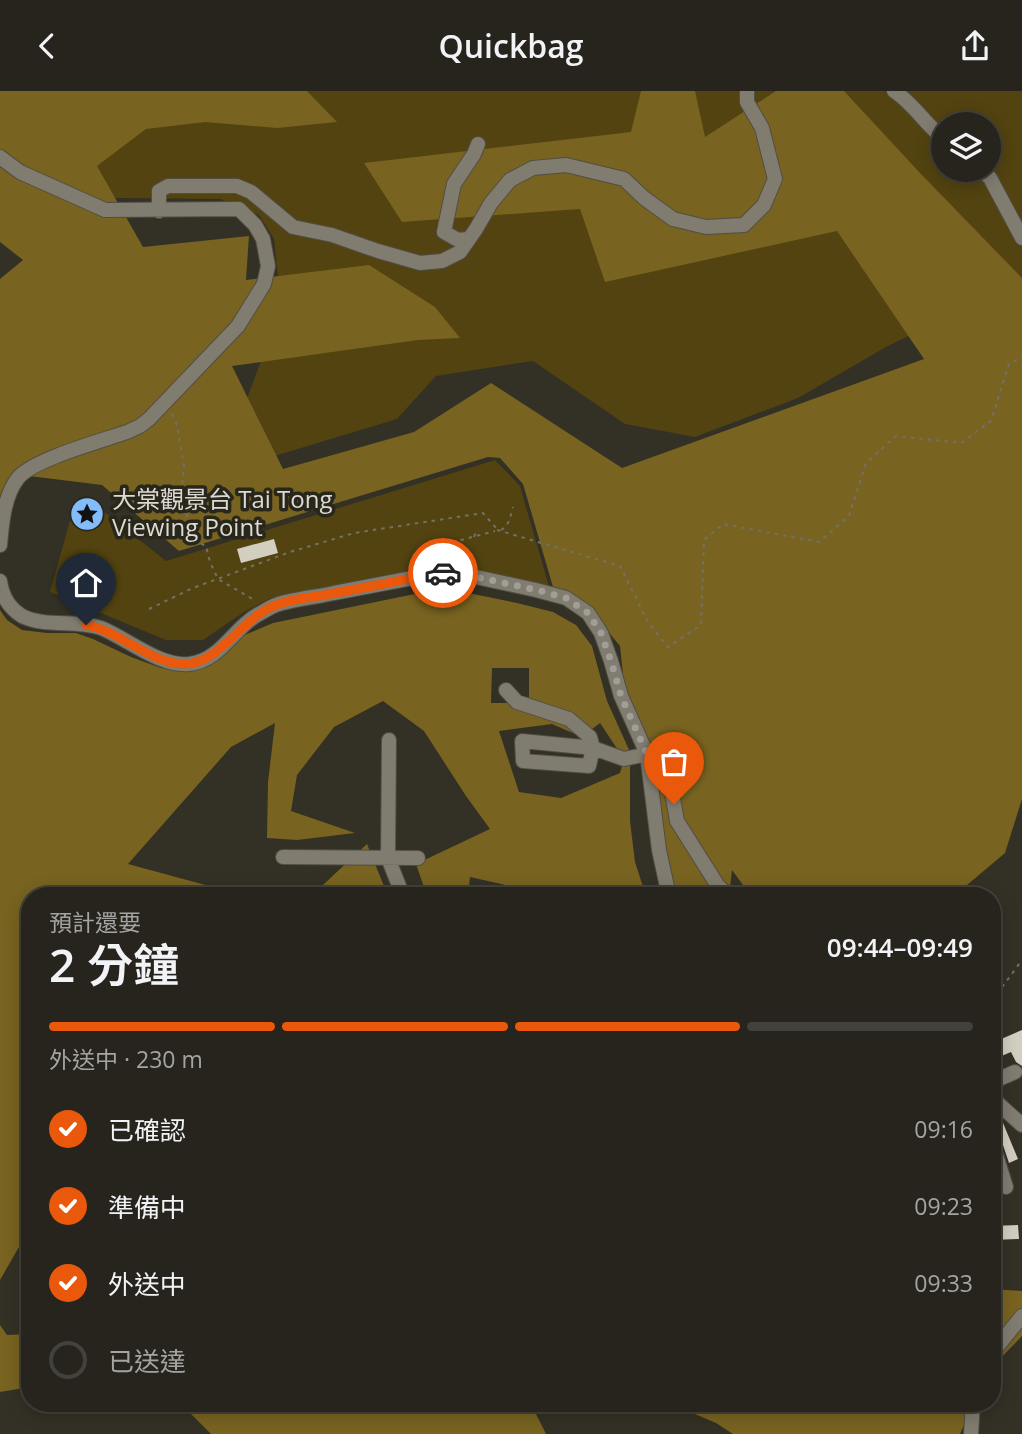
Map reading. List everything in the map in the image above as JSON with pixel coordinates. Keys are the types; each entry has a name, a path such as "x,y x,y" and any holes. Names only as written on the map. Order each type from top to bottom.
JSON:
{"street":[{"path":"159,211 159,191 168,186 237,186 251,192 293,227 332,235 420,263 442,261 460,252 491,203 510,180 533,168 566,165 624,179 673,219 706,226 744,225 764,205 775,179 762,128 747,102 747,91"},
{"path":"894,91 906,99 931,129"},
{"path":"468,239 458,240 444,232 454,184 478,144"},
{"path":"0,157 20,172 105,211 239,209 255,225 263,239 268,266 264,285 237,326 149,419 136,428 42,462 22,474 8,499 0,545"},
{"path":"992,182 1022,238"},
{"path":"0,582 5,599 21,615 35,621 98,627 161,659 178,664 193,664 207,659 249,620 276,605 428,575 462,574 566,598 588,613 601,633 621,696 648,759 671,787 677,821 719,887"},
{"path":"506,690 517,702 569,719 590,737 593,748 624,759 648,759"},
{"path":"390,740 388,858 399,887"},
{"path":"648,759 666,887"},
{"path":"283,857 418,858"},
{"path":"1001,1077 1014,1072"},
{"path":"1001,1108 1022,1125"},
{"path":"1001,1171 1006,1187"},
{"path":"1001,1342 1022,1316"},
{"path":"971,1434 972,1412"}],"path":[{"path":"149,609 193,588 290,552 354,533 483,513 497,530 620,566 649,624 668,647 701,625 704,540 723,524 819,541 849,516 866,463 896,436 961,443 991,421 1009,364 1022,357"},
{"path":"165,400 177,425 184,466 181,496 192,532 206,546 218,579 267,610"},
{"path":"422,570 431,555 461,540 503,529 510,520 513,507"},
{"path":"474,537 477,529"},
{"path":"1001,989 1022,960"}],"shaded area":[{"path":"0,91 1022,91 1022,284 886,347 798,398 695,437 625,424 533,361 436,376 397,419 248,464 229,447 271,334 278,278 274,239 259,215 220,199 118,198 84,193"},
{"path":"0,91 307,91 337,122 277,128 205,122 146,129 97,166 143,247 249,236 246,280 369,265 435,307 460,338 418,340 232,366 283,469 414,432 491,383 622,468 924,359 837,231 605,282 580,209 402,222 364,163 631,132 641,91 695,91 705,137 776,91 844,91 1022,278 1022,799 1005,853 965,887 744,887 732,870 730,887 673,887 664,847 662,812 652,752 625,693 620,646 573,594 553,587 523,484 500,458 488,457 179,551 102,485 13,474 0,498 0,279 23,260 0,242"},
{"path":"495,460 520,486 550,590 413,571 269,599 244,612 203,640 166,640 50,592 73,510 93,503 166,561"},
{"path":"444,588 553,612 576,625 592,646 607,701 630,752 630,821 635,862 643,887 515,887 470,877 469,887 424,887 416,864 490,829 424,731 383,701 334,727 297,775 291,811 355,833 297,840 267,838 268,782 275,723 231,747 128,864 213,887 21,887 21,1246 0,1280 0,610 7,620 22,630 76,633 161,668 193,670 219,660 242,636 273,623","holes":["492,668 529,668 529,703 491,703","600,723 624,759 620,773 561,798 519,792 499,731 552,724 582,737"]},
{"path":"367,844 384,887 321,887"},
{"path":"1001,1290 1022,1291 1022,1336 1001,1358"},
{"path":"0,1325 7,1335 21,1334 21,1388 0,1392"},
{"path":"189,1412 535,1412 546,1434 211,1434"},
{"path":"690,1412 970,1412 960,1434 733,1434"}],"building":[{"path":"274,539 278,553 241,563 237,549"},
{"path":"1022,1030 1022,1066 1016,1062 1011,1052 1001,1056 1001,1039"},
{"path":"1003,1123 1018,1159 1009,1163 1001,1139"},
{"path":"1018,1225 1019,1239 1001,1240 1001,1226"}],"way so far":[{"path":"443,573 462,574 566,598 588,613 601,633 621,696 647,754 671,787 674,804"}],"place":[{"name":"大棠觀景台 Tai Tong Viewing Point","path":"87,514"}],"route":[{"path":"86,625 98,627 161,659 178,664 193,664 212,655 249,620 276,605 443,573"}]}
